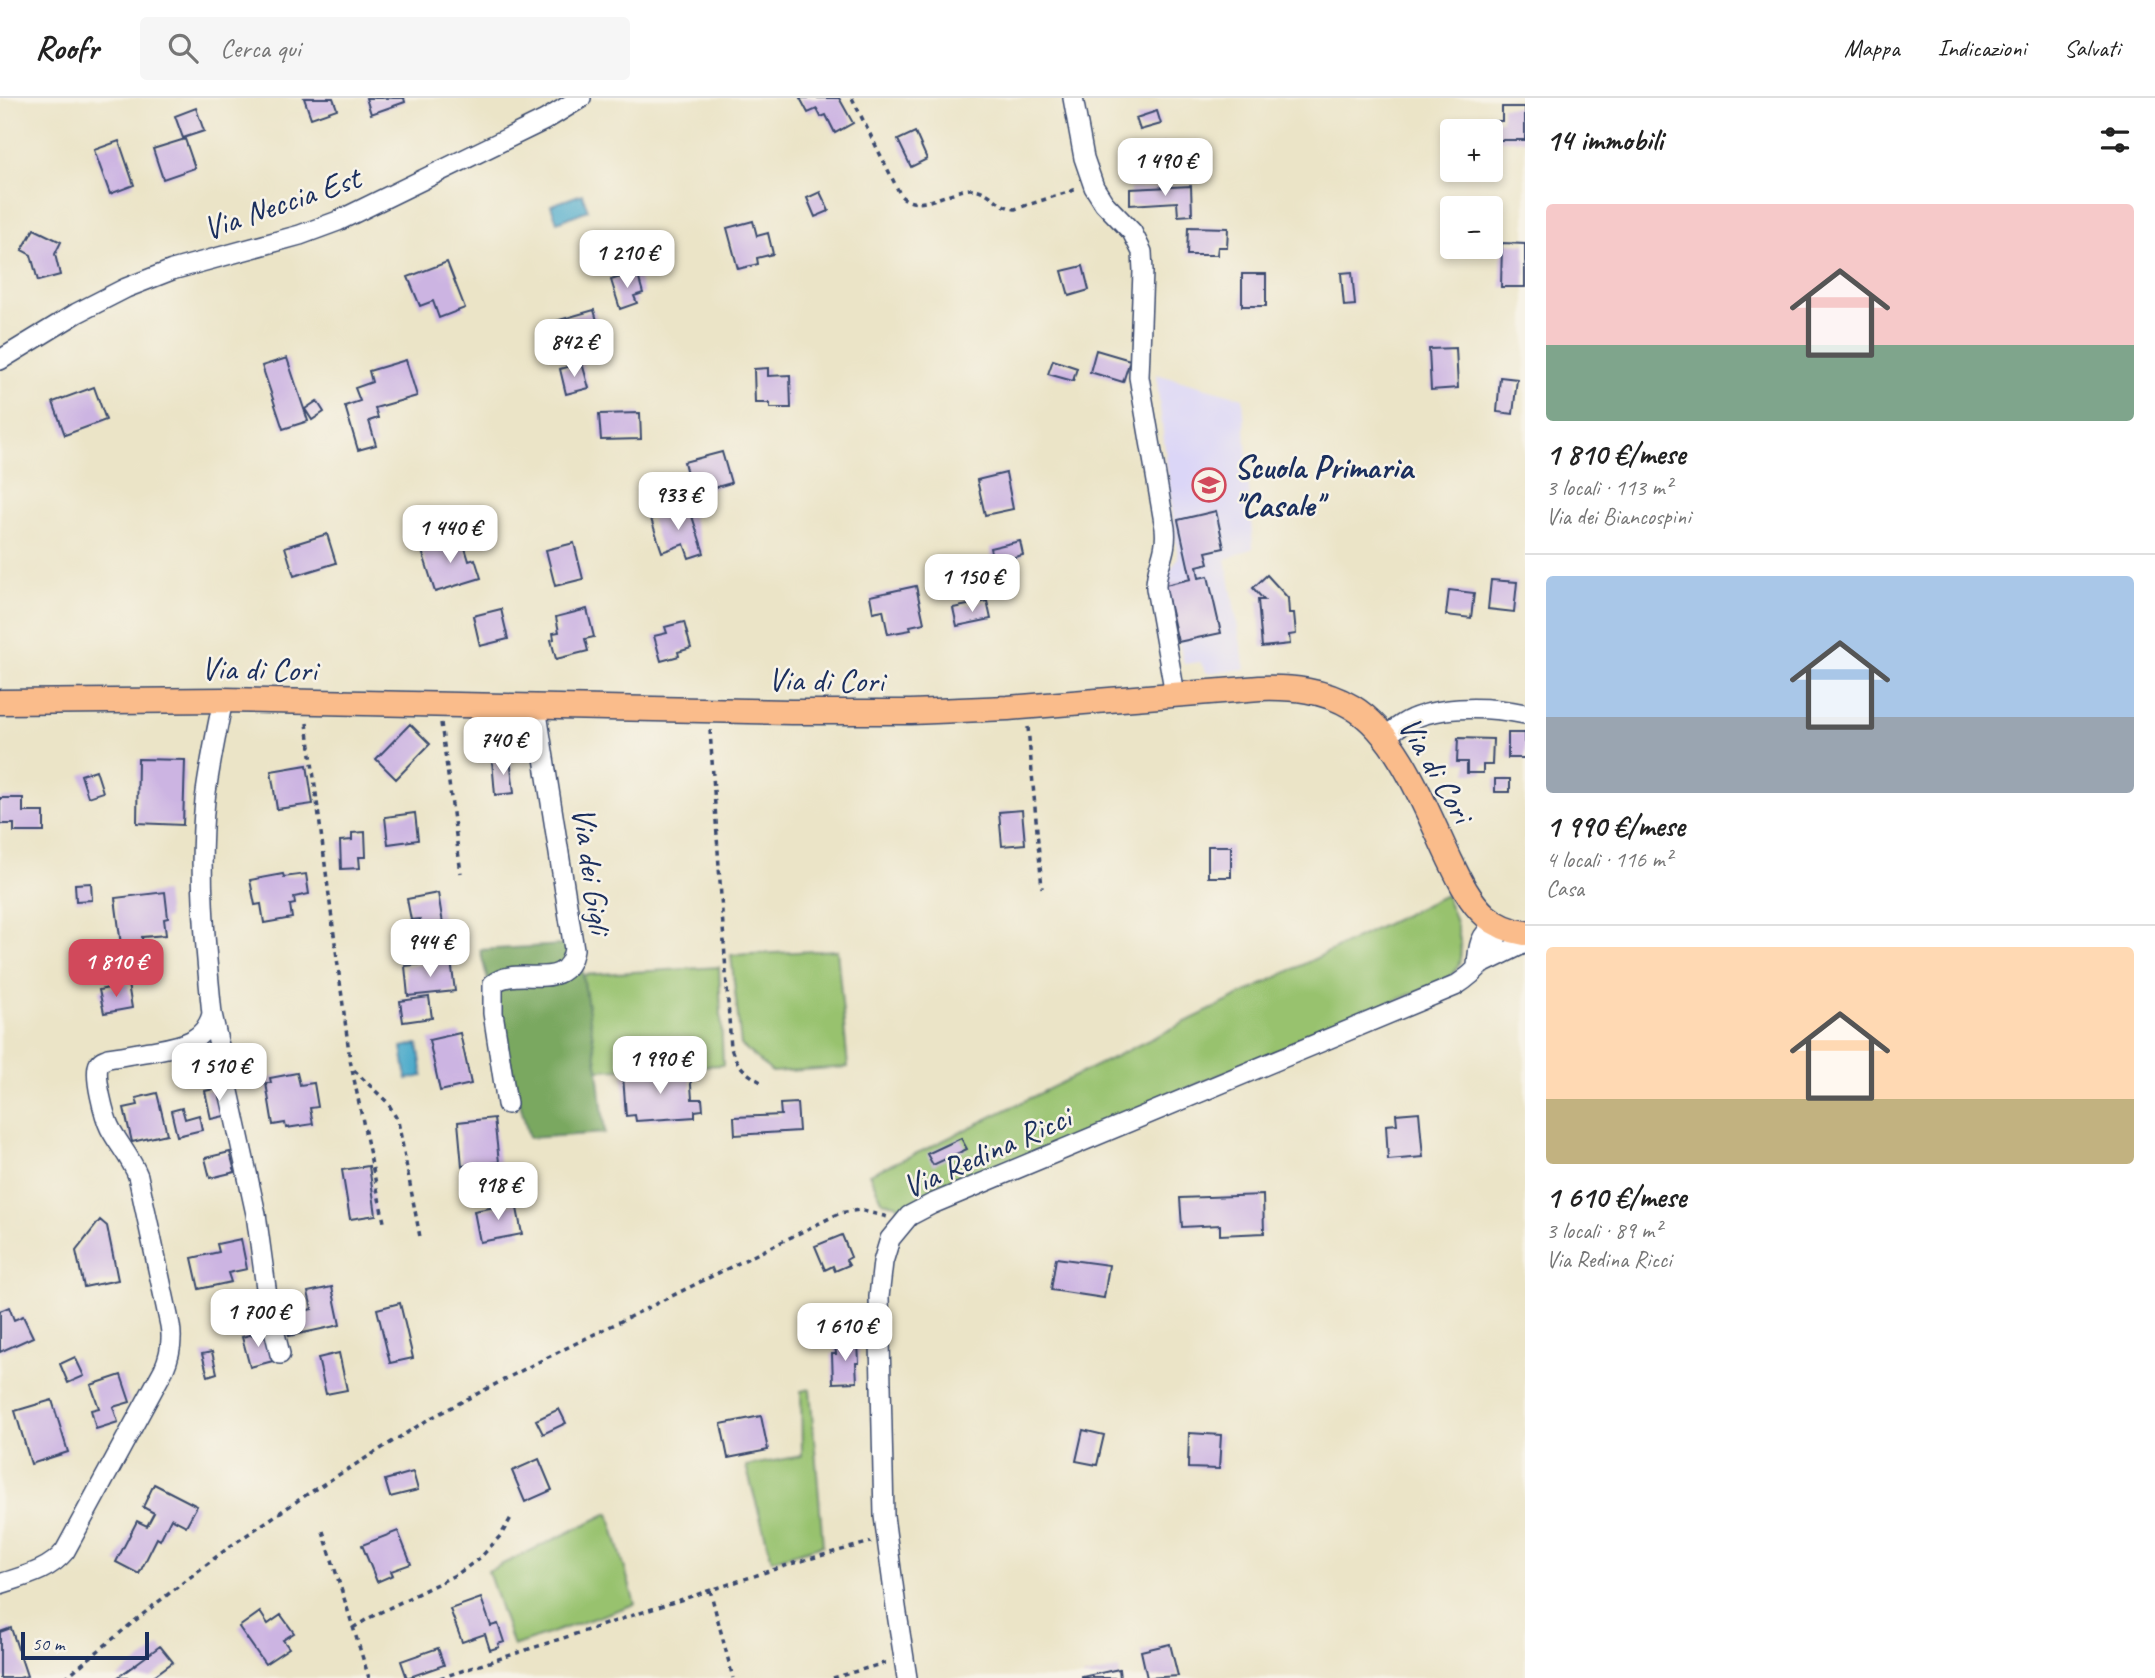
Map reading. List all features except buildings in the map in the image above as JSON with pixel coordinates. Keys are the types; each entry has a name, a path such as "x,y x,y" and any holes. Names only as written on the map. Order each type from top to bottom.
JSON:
{"main road":[{"name":"Via di Cori","path":"0,702 223,700 911,712 1026,707 1283,687 1328,696 1353,707 1366,717 1385,737 1403,763 1471,899 1497,924 1525,933"}],"street":[{"name":"Via Neccia Est","path":"0,360 77,313 126,288 172,270 293,237 338,221 537,124 582,98"},
{"path":"1073,98 1084,158 1092,183 1100,198 1132,232 1142,251 1139,377 1166,528 1165,553 1157,575 1156,588 1175,694"},
{"path":"223,700 207,782 202,845 203,915 212,1014 256,1213 269,1310 280,1354"},
{"name":"Via dei Gigli","path":"507,1104 493,1013 494,984 503,978 545,976 561,972 569,965 574,949 536,707"},
{"path":"1385,737 1411,719 1436,712 1489,710 1525,714"},
{"path":"1471,899 1477,923 1478,958"},
{"path":"1478,958 1484,934 1497,924"},
{"path":"1478,958 1525,943"},
{"name":"Via Redina Ricci","path":"908,1678 884,1505 879,1297 886,1250 892,1235 914,1213 932,1204 1455,986 1478,958"},
{"path":"0,1584 45,1568 57,1561 65,1551 164,1369 169,1355 172,1339 170,1325 140,1186 131,1158 107,1121 97,1076 98,1065 108,1058 191,1042 204,1032 212,1014"}],"path":[{"path":"852,98 901,196 910,202 924,202 957,191 975,189 986,192 1007,208 1020,209 1092,183"},
{"path":"304,702 352,1068 384,1222"},
{"path":"439,705 461,873"},
{"path":"1026,707 1042,888"},
{"path":"709,710 731,1048 735,1060 745,1072 763,1083"},
{"path":"352,1068 388,1103 398,1121 420,1237"},
{"path":"65,1678 229,1547 306,1495 429,1419 536,1363 840,1213 859,1210 873,1212 903,1222"},
{"path":"353,1628 459,1573 481,1557 501,1535 512,1516"},
{"path":"323,1531 369,1678"},
{"path":"440,1678 813,1557 887,1538"},
{"path":"710,1590 733,1678"},
{"path":"833,1678 903,1657"}],"shaded area":[{"name":"Scuola Primaria \"Casale\"","path":"1156,374 1243,398 1253,548 1226,559 1245,669 1207,673 1200,662 1184,664 1165,585 1167,576 1178,558"}],"green space":[{"path":"1445,895 1455,920 1461,949 1457,969 1442,981 901,1209 896,1204 883,1202 869,1174 924,1150"},
{"path":"578,944 605,1133 529,1138 480,950"},
{"path":"837,950 848,1067 772,1072 741,1045 731,955"},
{"path":"719,967 723,1065 598,1070 582,975"},
{"path":"810,1389 823,1545 772,1560 746,1466 802,1456 801,1391"},
{"path":"609,1513 635,1604 513,1646 488,1571"}],"water":[{"path":"582,194 588,210 557,222 551,205"},
{"path":"418,1044 423,1076 407,1079 402,1047"}],"place":[{"name":"Scuola Primaria \"Casale\"","path":"1209,485"}]}
